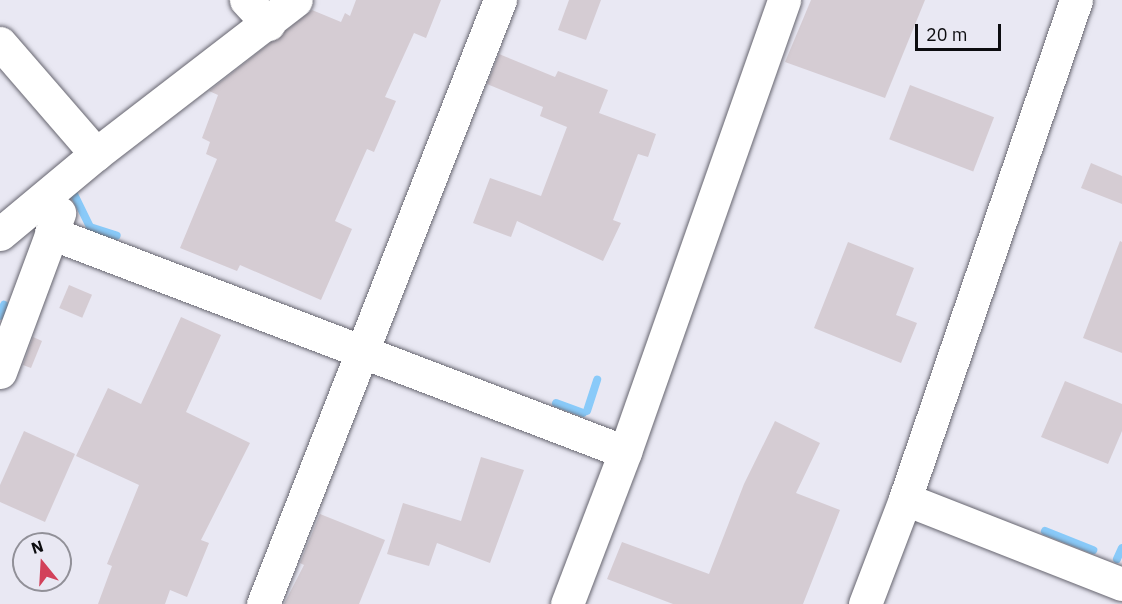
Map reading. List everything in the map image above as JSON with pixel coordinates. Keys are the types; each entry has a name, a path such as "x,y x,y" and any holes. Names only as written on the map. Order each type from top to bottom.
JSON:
{"street":[{"path":"246,0 268,24"},
{"path":"0,234 86,162 268,24 296,0"},
{"path":"263,604 500,0"},
{"path":"567,604 625,452 784,0"},
{"path":"865,604 905,499 1076,0"},
{"path":"0,43 86,162"},
{"path":"0,372 51,233 86,162"},
{"path":"51,233 625,452"},
{"path":"905,499 1122,584"}],"building":[{"path":"356,0 441,0 426,38 414,33 385,97 396,101 374,152 367,149 335,221 352,229 321,300 240,265 237,271 180,248 217,159 206,154 210,142 202,138 218,95 209,91 312,10 341,22 345,13 350,16"},
{"path":"569,0 601,0 586,40 558,30"},
{"path":"811,0 925,0 885,98 785,62"},
{"path":"499,54 555,77 558,71 608,90 599,113 656,134 648,157 638,154 613,220 621,223 603,261 517,221 511,237 473,223 490,178 541,196 567,127 540,116 543,107 487,84"},
{"path":"910,85 994,117 973,171 889,139"},
{"path":"1091,163 1122,176 1122,204 1081,188"},
{"path":"1120,241 1122,242 1122,353 1083,338"},
{"path":"848,242 914,268 896,315 917,323 901,363 814,328"},
{"path":"69,285 92,295 82,318 59,308"},
{"path":"181,317 221,335 186,412 250,443 201,540 209,543 187,597 170,590 165,604 98,604 112,566 107,564 139,485 76,456 108,388 141,404"},
{"path":"33,337 42,341 31,368 23,365"},
{"path":"1065,381 1122,404 1122,431 1108,464 1041,437"},
{"path":"775,421 820,443 796,493 840,510 803,604 673,604 607,579 622,542 709,574 744,484"},
{"path":"24,431 75,454 45,522 0,502 0,485"},
{"path":"481,457 524,470 490,563 437,543 429,566 387,554 403,503 461,521"},
{"path":"320,514 385,540 359,604 284,604 304,565 300,563"}],"waterway":[{"path":"70,186 90,227 117,236"},
{"path":"0,316 4,305"},
{"path":"587,411 597,380"},
{"path":"556,403 583,413"},
{"path":"1045,531 1093,550"},
{"path":"1117,559 1122,548"}]}
